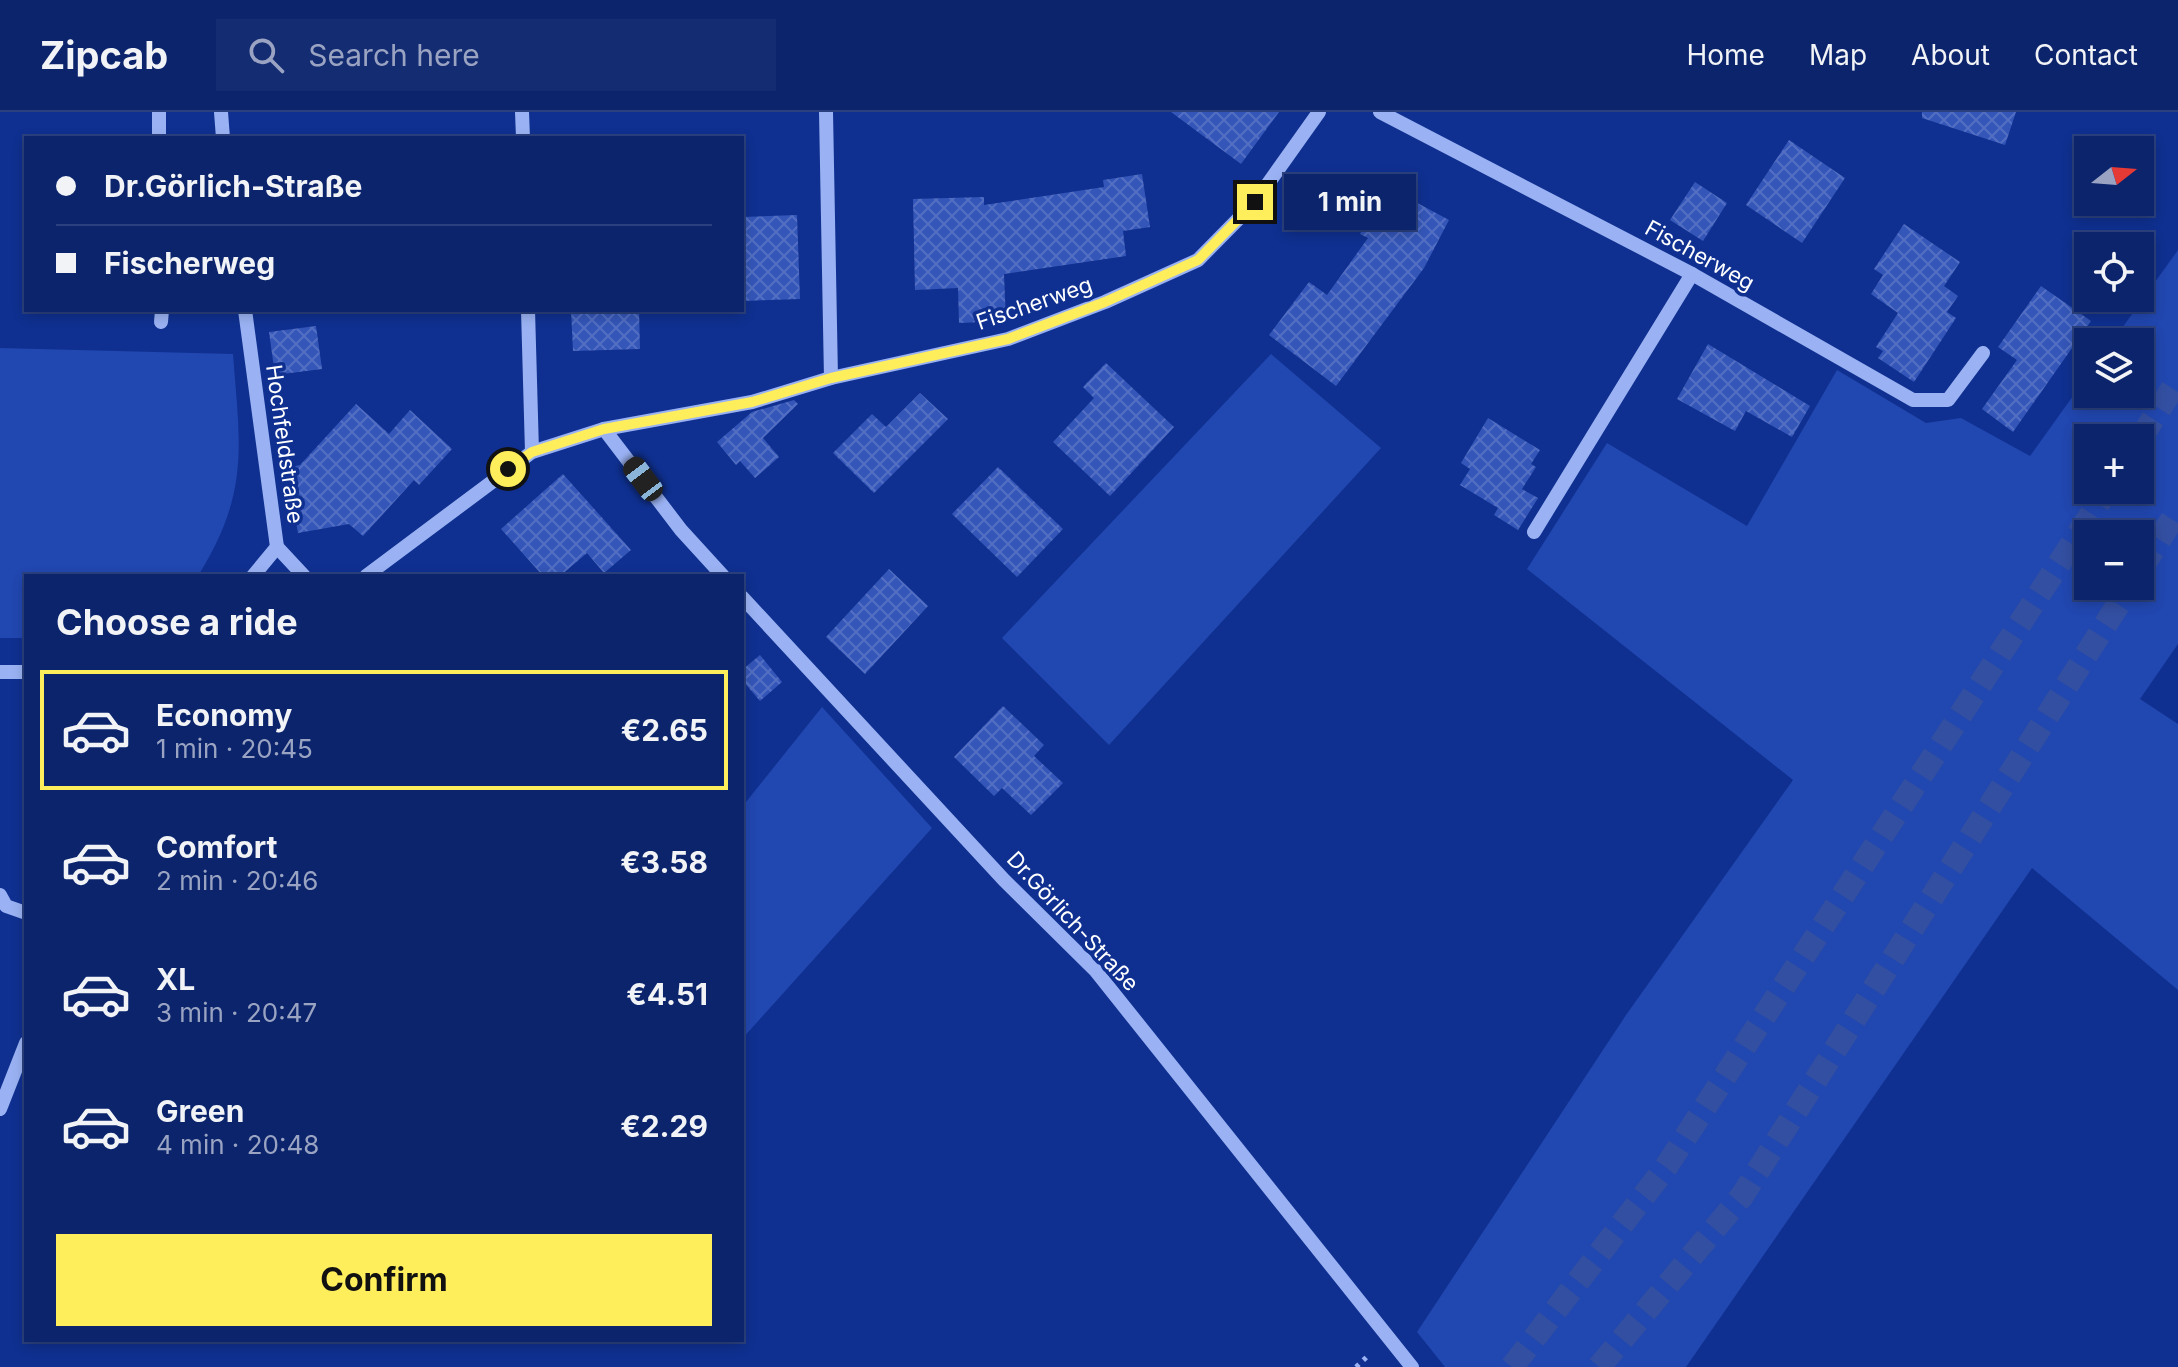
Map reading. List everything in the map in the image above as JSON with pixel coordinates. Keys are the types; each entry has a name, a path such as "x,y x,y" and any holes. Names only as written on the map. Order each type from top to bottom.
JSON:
{"street":[{"path":"159,112 159,136"},
{"path":"221,112 223,136"},
{"path":"522,112 523,136"},
{"path":"826,112 831,378"},
{"name":"Fischerweg","path":"604,429 752,402 831,378 1008,339 1105,302 1198,260 1255,202 1319,112"},
{"name":"Fischerweg","path":"1380,112 1692,274 1913,400 1948,400 1983,353"},
{"path":"1534,532 1692,274"},
{"name":"Hochfeldstraße","path":"245,312 277,547 255,574"},
{"path":"528,312 532,452"},
{"path":"369,574 532,452 604,429 681,530 721,574"},
{"path":"277,547 302,574"},
{"name":"Dr.Görlich-Straße","path":"744,599 1004,880 1095,970 1412,1367"},
{"path":"0,672 24,672"},
{"path":"0,895 6,906 24,912"},
{"path":"0,1109 24,1048"}],"shaded area":[{"path":"2178,250 2178,644 2140,699 2178,724 2178,990 2032,868 1686,1367 1445,1367 1417,1332 1626,1015 1793,780 1527,569 1607,443 1747,526 1837,370 1926,423 1961,418 2030,456 2074,395 2074,408 2154,408 2154,328 2122,328 2134,312 2154,312 2154,283"},
{"path":"0,348 233,354 238,468 226,519 199,574 24,574 24,638 0,638"},
{"path":"1271,354 1381,448 1109,745 1002,638"},
{"path":"822,707 932,828 744,1037 744,804"}],"building":[{"path":"1171,112 1279,112 1241,164"},
{"path":"1922,112 2016,112 2005,145 1922,118"},
{"path":"1789,140 1845,178 1802,243 1746,205"},
{"path":"1142,174 1150,227 1123,231 1126,256 1004,274 1006,321 959,323 958,288 915,290 913,199 984,197 984,205 1104,187 1103,180"},
{"path":"1695,182 1727,203 1703,241 1670,220"},
{"path":"1395,191 1449,220 1424,268 1336,386 1269,335 1309,282 1327,295 1368,238 1360,234 1377,203 1386,208"},
{"path":"797,215 800,299 744,301 744,217"},
{"path":"1904,224 1960,262 1944,286 1958,296 1947,312 1956,318 1914,382 1878,358 1883,351 1876,347 1898,313 1871,294 1883,275 1874,269"},
{"path":"2041,286 2091,321 2086,328 2074,328 2074,345 2013,432 1982,409 2017,360 1998,347"},
{"path":"571,312 639,312 640,349 573,351"},
{"path":"316,326 322,369 275,375 269,332"},
{"path":"1708,344 1810,406 1792,437 1746,411 1735,431 1677,399"},
{"path":"1106,363 1174,427 1110,496 1053,442 1094,398 1083,387"},
{"path":"920,393 948,419 874,493 833,453 872,414 886,427"},
{"path":"794,400 798,404 763,438 779,457 755,478 740,461 736,465 717,442 752,412"},
{"path":"356,404 389,434 410,410 452,449 419,485 414,480 363,536 349,524 298,533 286,468 300,465"},
{"path":"1488,418 1540,450 1531,464 1536,467 1522,489 1538,498 1518,530 1494,515 1498,508 1460,485 1470,469 1461,463"},
{"path":"998,467 1063,529 1017,577 952,514"},
{"path":"563,474 631,550 604,573 587,553 562,574 541,574 501,529"},
{"path":"889,569 928,606 865,674 826,637"},
{"path":"760,655 782,682 760,701 744,682 744,668"},
{"path":"1003,706 1044,745 1034,756 1063,783 1031,815 1002,788 994,796 954,757"}],"tunnel":[{"path":"2150,424 2178,380"},
{"path":"1512,1367 1666,1167 2098,504"},
{"path":"2154,548 2178,510"},
{"path":"1599,1367 1742,1196 2121,600"}],"route":[{"path":"508,469 532,452 604,429 659,416 752,402 831,378 1008,339 1105,302 1198,260 1255,202"}]}
